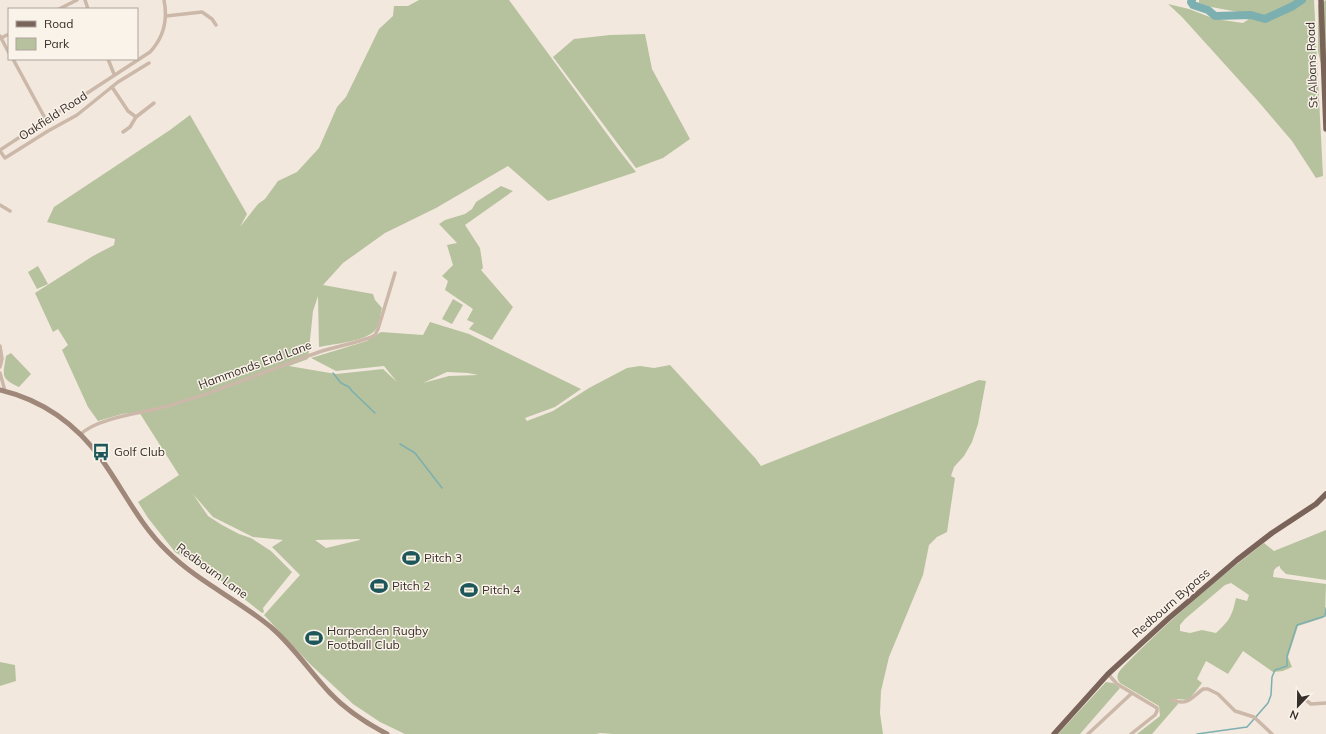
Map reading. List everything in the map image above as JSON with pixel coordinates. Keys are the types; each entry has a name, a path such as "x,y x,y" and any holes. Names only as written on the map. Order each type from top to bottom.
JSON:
{"main road":[{"name":"St Albans Road","path":"1321,1 1326,130"},
{"name":"Redbourn Lane","path":"2,390 33,401 53,412 81,434 102,460 143,523 167,551 189,570 266,622 339,702 358,717 387,734"},
{"name":"Redbourn Bypass","path":"1316,504 1326,494"},
{"name":"Redbourn Bypass","path":"1054,734 1108,674 1169,618 1237,560 1272,533 1316,504 1326,500"}],"street":[{"path":"61,8 77,0"},
{"path":"164,0 166,16 202,12 212,19 216,25"},
{"name":"Oakfield Road","path":"138,60 150,52 157,44 165,26 166,16"},
{"path":"1,37 8,51"},
{"path":"13,60 46,120"},
{"path":"108,60 118,82"},
{"name":"Oakfield Road","path":"137,60 0,151 5,158 48,130 77,115 112,86 148,63"},
{"path":"112,86 128,111 136,117"},
{"path":"123,132 130,127 136,117 154,103"},
{"path":"0,205 10,210"},
{"name":"Hammonds End Lane","path":"81,434 87,429 100,424 165,407 209,393 319,352 370,338 375,335 378,329 395,273"},
{"path":"0,346 2,358 0,367"},
{"path":"0,373 2,390"},
{"path":"1108,674 1117,684 1157,709 1155,715 1131,734"},
{"path":"1172,700 1183,703 1192,699 1203,689 1208,689 1223,698 1235,711 1254,717 1272,734"},
{"path":"1088,734 1132,693"},
{"path":"1307,701 1311,704 1326,703"}],"green space":[{"path":"419,0 509,0 636,172 548,201 508,166 436,208 385,233 343,263 323,285 373,294 375,300 382,308 376,329 372,333 359,339 319,347 318,296 313,311 308,359 289,366 336,374 383,369 397,382 384,366 336,371 311,358 367,341 381,332 423,335 430,322 469,334 581,389 555,407 525,418 527,421 553,411 589,388 627,368 640,366 654,368 670,365 761,466 979,380 986,381 978,424 972,442 964,456 954,467 951,476 955,478 947,532 937,537 929,545 923,575 889,657 881,691 880,713 883,734 405,734 380,722 353,704 311,665 264,615 300,575 272,547 283,540 253,537 213,517 193,494 208,516 239,534 251,538 271,551 292,572 263,608 264,612 262,613 214,575 175,552 148,518 138,502 179,475 139,412 122,414 98,421 88,407 62,350 68,345 58,329 53,332 35,293 93,256 114,245 115,239 47,222 54,207 170,130 190,115 247,214 240,227 258,204 265,199 278,181 297,172 319,148 337,107 346,97 379,29 393,16 394,6 408,6","holes":["447,372 468,373 478,375 449,376 423,383","359,539 360,540 326,548 315,540"]},
{"path":"1199,0 1314,0 1323,176 1316,178 1292,141 1182,17 1168,4 1189,9 1215,19 1243,23 1249,19 1244,13 1211,7 1199,3"},
{"path":"1326,0 1326,82 1318,52 1318,5"},
{"path":"645,34 652,69 690,139 663,158 636,168 553,57 574,39 610,35"},
{"path":"501,186 513,191 465,225 480,248 483,268 481,270 513,307 492,340 469,329 474,323 467,320 473,309 445,290 448,281 442,276 453,265 447,245 457,243 439,224 445,220 465,214 472,209 476,202"},
{"path":"38,266 48,284 37,289 28,272"},
{"path":"453,299 463,305 452,324 442,319"},
{"path":"11,353 31,374 19,387 6,379 4,376 6,356"},
{"path":"1326,530 1326,580 1286,574 1280,566 1274,570 1273,577 1326,584 1325,615 1323,618 1298,626 1288,657 1292,667 1283,671 1273,672 1243,651 1228,674 1206,661 1197,679 1202,683 1189,700 1177,699 1178,704 1152,734 1137,734 1160,716 1159,706 1120,683 1117,677 1120,671 1174,618 1245,557 1264,543 1274,551","holes":["1231,583 1249,595 1247,601 1236,598 1230,617 1216,633 1202,630 1190,633 1180,631 1180,625 1185,619 1225,585"]},
{"path":"0,662 15,665 16,681 0,686"},
{"path":"1106,682 1113,683 1120,688 1080,734 1058,734"}],"waterway":[{"path":"1192,0 1191,2 1193,5 1208,10 1215,16 1251,15 1265,19 1293,6 1302,0"},
{"path":"333,373 341,383 349,387 375,413"},
{"path":"400,444 415,453 442,488"},
{"path":"1197,734 1247,727 1268,703 1271,695 1272,677 1275,670 1287,666 1287,656 1297,625 1325,616 1326,608"}],"place":[{"name":"Golf Club","path":"101,452"},
{"name":"Pitch 3","path":"411,558"},
{"name":"Pitch 2","path":"379,586"},
{"name":"Pitch 4","path":"469,590"},
{"name":"Harpenden Rugby Football Club","path":"314,638"}]}
